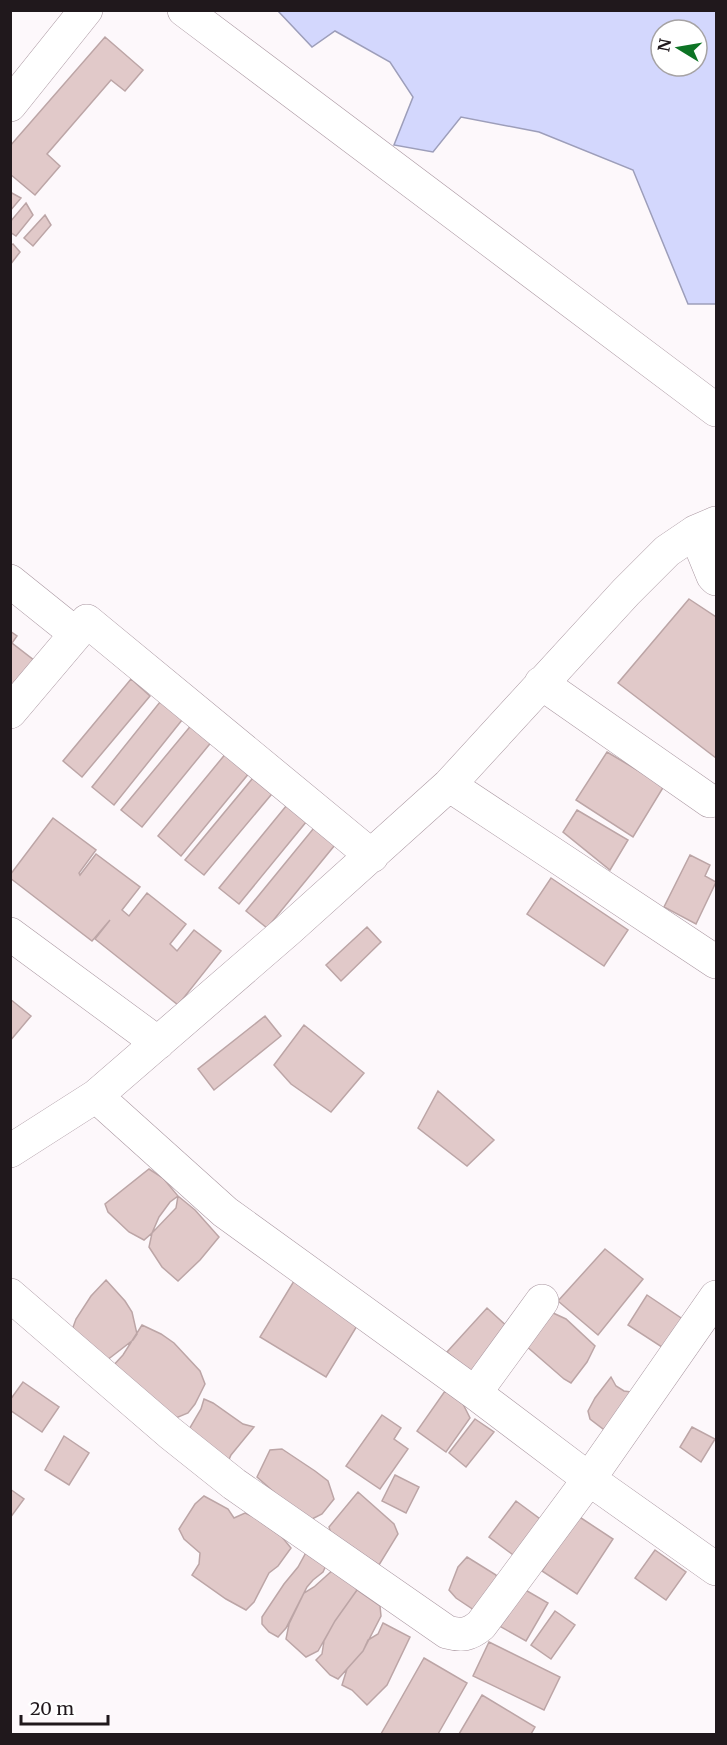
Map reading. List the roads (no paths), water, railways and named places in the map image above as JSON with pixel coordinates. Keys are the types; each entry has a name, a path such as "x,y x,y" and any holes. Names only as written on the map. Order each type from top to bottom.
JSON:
{"street":[{"path":"10,105 86,10"},
{"path":"184,10 717,410"},
{"path":"10,1150 96,1095 372,856 449,785 541,683 667,551 706,527 713,576 717,579"},
{"path":"10,581 76,634"},
{"path":"10,712 87,621 372,856"},
{"path":"541,683 714,799"},
{"path":"449,785 717,962"},
{"path":"10,934 158,1042"},
{"path":"96,1095 225,1212 475,1393 589,1479 711,1553"},
{"path":"10,1295 170,1433 234,1484 447,1632 458,1635 470,1634 481,1625 589,1479 717,1297"},
{"path":"475,1393 542,1301"}],"water":[{"path":"278,11 716,11 716,304 688,304 633,170 539,132 461,117 433,152 394,145 413,97 390,62 335,31 312,47"}]}
